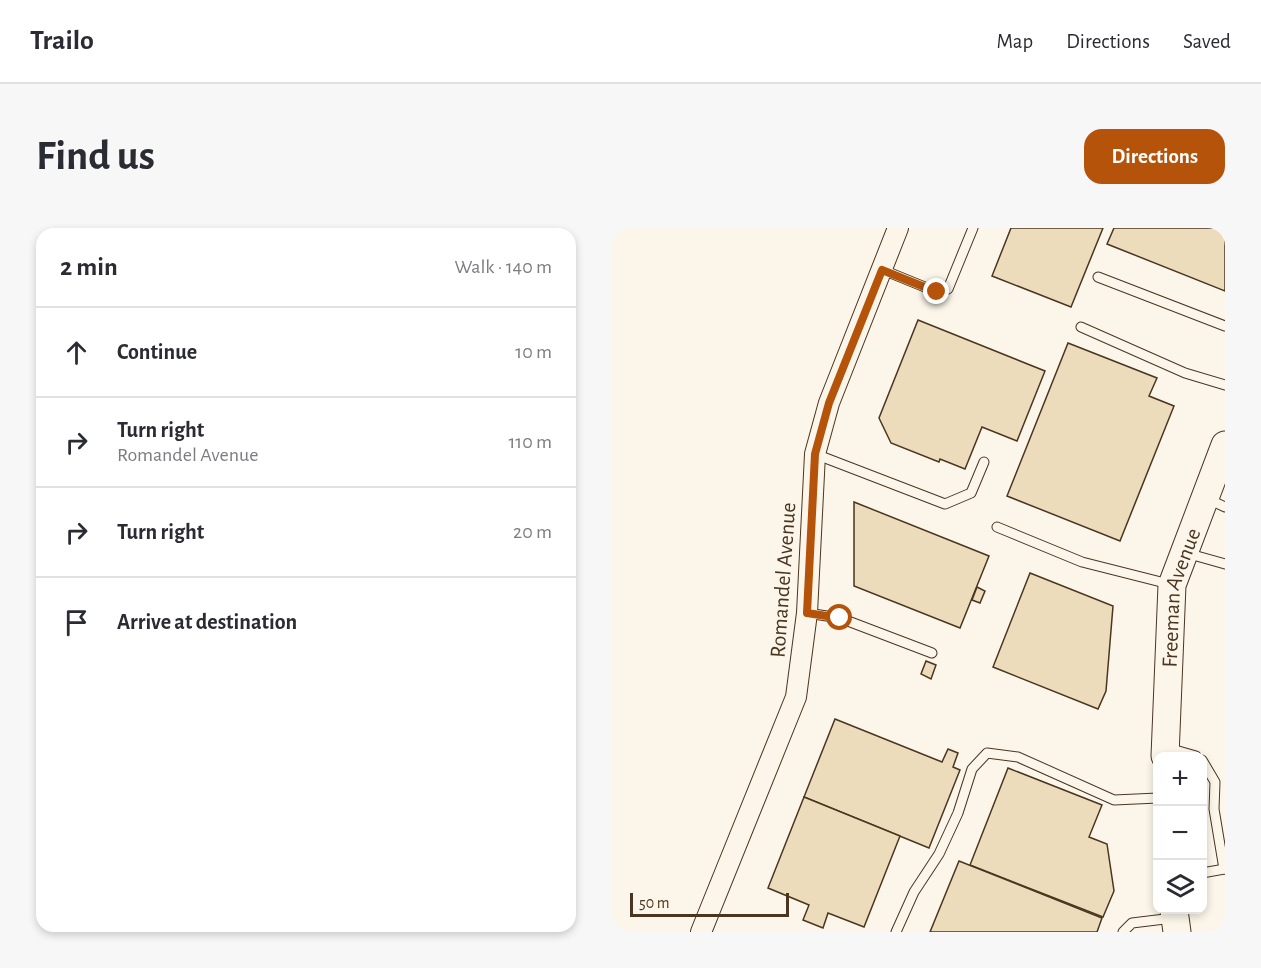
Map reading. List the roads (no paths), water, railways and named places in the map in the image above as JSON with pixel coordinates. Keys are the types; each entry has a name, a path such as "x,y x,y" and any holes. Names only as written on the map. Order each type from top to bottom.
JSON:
{"street":[{"name":"Romandel Avenue","path":"701,932 796,697 807,613 815,454 829,403 898,228"},
{"name":"Freeman Avenue","path":"1165,752 1172,585 1184,553 1215,502 1225,445"}],"lane":[{"path":"882,270 937,292 948,289 973,228"},
{"path":"1098,277 1225,326"},
{"path":"1081,327 1185,374 1225,386"},
{"path":"815,454 945,504 971,493 984,462"},
{"path":"998,527 1082,562 1172,585"},
{"path":"1184,553 1225,564"},
{"path":"807,613 840,618 932,653"},
{"path":"896,932 914,892 939,854 958,813 972,769 987,753 1018,757 1114,800 1153,798"},
{"path":"1207,767 1215,782 1214,809 1224,869 1207,872"},
{"path":"1123,932 1132,923 1175,920"}]}
